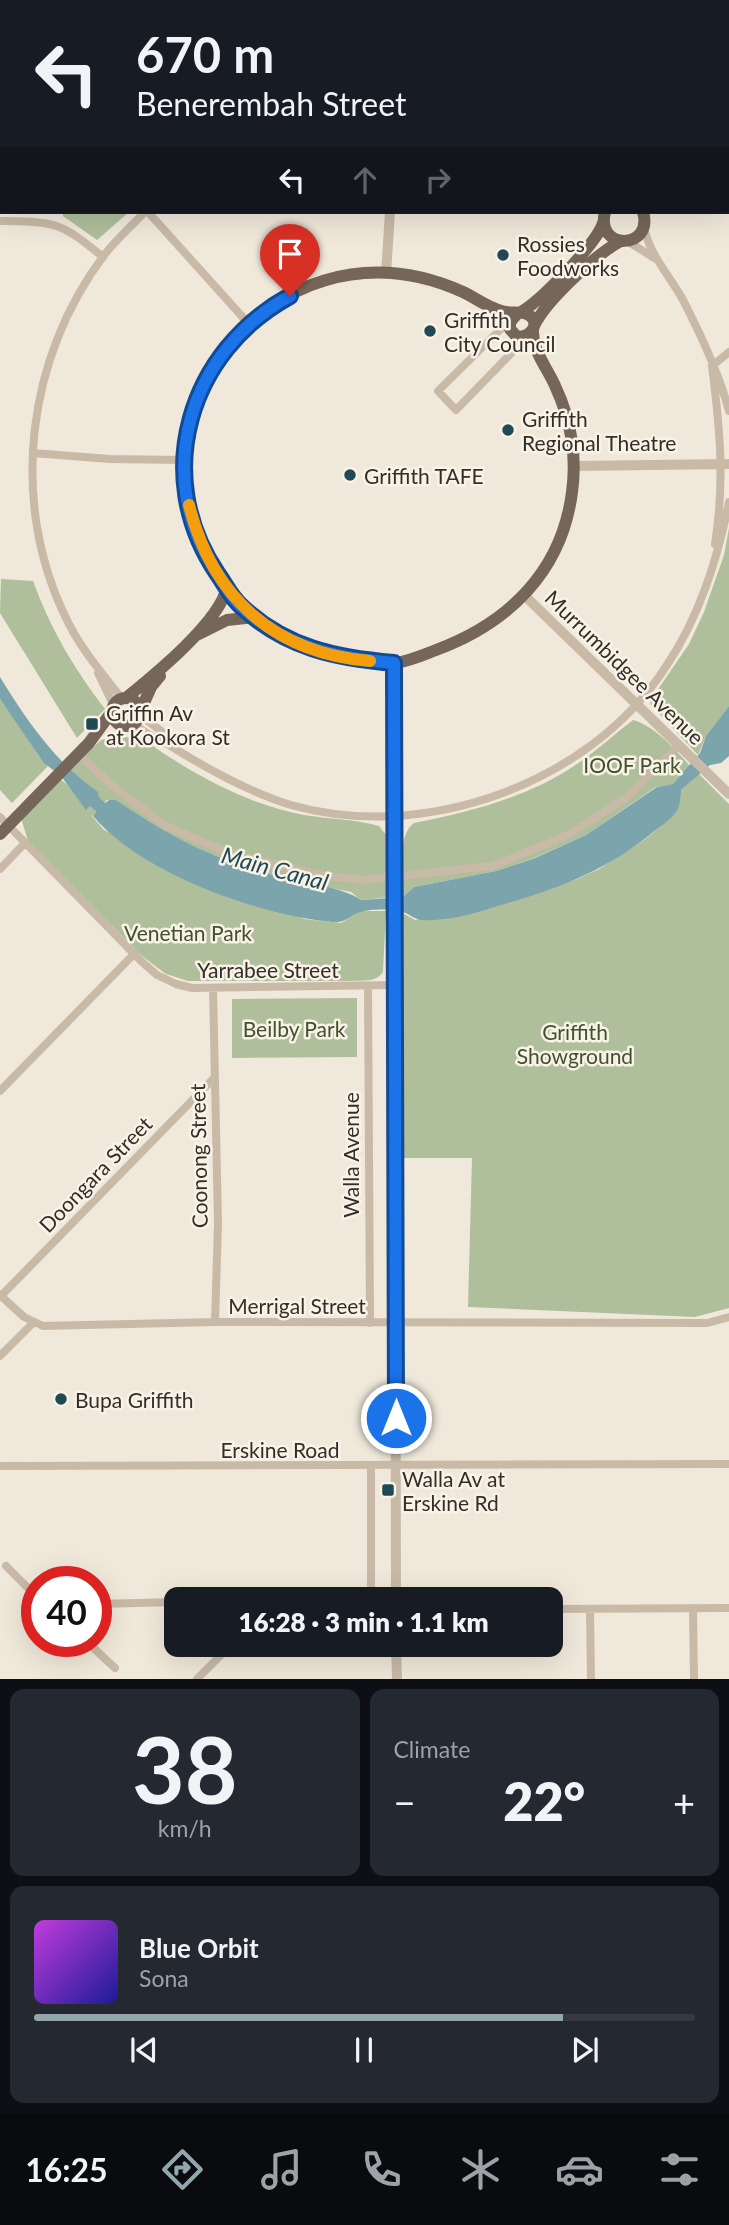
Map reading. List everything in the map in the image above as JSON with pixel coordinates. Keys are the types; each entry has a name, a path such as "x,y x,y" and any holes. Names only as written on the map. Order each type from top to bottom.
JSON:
{"main road":[{"path":"603,216 607,233 624,241"},
{"path":"603,216 594,241 567,278 541,313 532,331 521,338 514,335 509,326 516,315 531,306 567,278 605,250 639,235 646,217"},
{"path":"386,274 428,279 459,290 497,310 530,316 537,351 557,389 567,417 574,466 572,496 565,524 552,557 525,597 476,632 410,660 394,663 326,654 299,644 242,607 208,560 195,530 186,497 184,460 188,427 201,389 222,352 248,323 274,304 320,282 352,276 386,274"},
{"path":"3,825 89,743 119,703 154,676 179,651 217,609 225,597 227,587"},
{"path":"190,639 227,620 255,617"},
{"path":"89,743 135,724 151,687 179,651"},
{"path":"119,703 137,703 140,713"},
{"path":"119,703 116,721 125,726"}],"street":[{"path":"119,703 66,619 47,567 35,518 33,453 38,400 54,346 78,298 103,257 144,214"},
{"path":"148,214 248,323"},
{"path":"386,274 390,214"},
{"path":"646,217 648,239 684,302 722,386 729,411"},
{"path":"0,221 55,224 72,232 103,257"},
{"path":"624,241 659,261"},
{"path":"516,315 438,391 456,410 532,331"},
{"path":"712,366 729,352"},
{"path":"709,578 726,464 712,366"},
{"path":"33,453 110,459 184,460"},
{"path":"574,466 726,464"},
{"path":"125,726 141,729 216,774 292,805 346,814 394,816 453,807 528,783 579,755 637,704 657,680 694,616 709,578 729,502"},
{"name":"Murrumbidgee Avenue","path":"525,597 729,794"},
{"path":"394,663 396,1587"},
{"path":"140,713 160,730 176,749"},
{"path":"74,758 166,826 229,853 315,874 362,880 493,866 568,835 626,798 679,745"},
{"name":"Yarrabee Street","path":"3,825 25,843 157,975 176,985 213,988 394,985"},
{"path":"0,869 25,843"},
{"path":"0,1091 135,953"},
{"name":"Walla Avenue","path":"368,986 370,1323"},
{"name":"Coonong Street","path":"213,988 218,1223 215,1322"},
{"name":"Doongara Street","path":"1,1295 215,1077"},
{"path":"0,1356 33,1323 1,1295"},
{"name":"Merrigal Street","path":"33,1323 43,1326 215,1322 707,1323 729,1317"},
{"name":"Erskine Road","path":"0,1466 729,1464"},
{"path":"371,1466 371,1587"},
{"path":"6,1566 21,1581"},
{"path":"112,1604 164,1602"},
{"path":"693,1608 694,1679"},
{"path":"563,1609 729,1608"},
{"path":"590,1609 592,1679"},
{"path":"103,1657 115,1668"},
{"path":"197,1679 219,1657"},
{"path":"396,1657 397,1679"}],"green space":[{"path":"63,214 127,214 97,240"},
{"path":"729,528 729,706 706,736 698,755 650,701 689,644 704,612 724,555"},
{"path":"1,579 33,581 64,648 105,709 77,738 0,613"},
{"path":"0,699 48,766 12,803 0,790"},
{"name":"IOOF Park","path":"633,720 657,733 690,766 673,784 656,787 586,835 532,859 496,871 414,887 403,897 398,897 402,846 409,828 414,823 478,808 539,786 584,759"},
{"path":"117,736 147,742 202,777 262,804 304,815 379,826 387,836 390,897 361,900 351,892 253,870 183,843 116,800 107,800 104,803 69,770 101,740"},
{"name":"Griffith Showground","path":"699,774 729,804 729,1308 695,1317 468,1307 472,1158 403,1158 399,911 415,920 575,880 599,869 644,840 675,814 681,790"},
{"name":"Venetian Park","path":"59,778 76,792 87,809 90,805 96,813 92,816 104,830 304,919 341,923 361,911 386,911 383,972 380,976 363,981 188,981 166,974 142,956 28,841 21,818"},
{"name":"Beilby Park","path":"357,998 357,1057 232,1058 232,999"}],"water":[{"name":"Main Canal","path":"0,677 43,740 68,768 98,792 105,803 116,800 182,840 234,863 340,890 361,900 403,897 414,887 496,871 533,859 586,835 657,787 673,784 700,753 706,736 729,706 729,756 721,763 710,765 681,790 678,809 661,826 600,868 562,885 451,918 421,920 399,911 369,910 344,921 332,922 271,911 237,901 171,873 114,837 93,816 96,812 90,806 86,810 61,776 44,763 0,699"}],"slow traffic":[{"path":"189,505 195,530 208,560 242,607 299,644 326,654 370,661"}],"place":[{"name":"Rossies Foodworks","path":"503,255"},
{"name":"Griffith City Council","path":"430,331"},
{"name":"Griffith Regional Theatre","path":"508,430"},
{"name":"Griffith TAFE","path":"350,475"},
{"name":"Griffin Av at Kookora St","path":"92,724"},
{"name":"Bupa Griffith","path":"61,1399"},
{"name":"Walla Av at Erskine Rd","path":"388,1490"}],"route":[{"path":"290,296 248,323 211,368 188,427 184,460 186,497 195,530 208,560 242,607 277,632 314,650 394,663 396,1418"}]}
